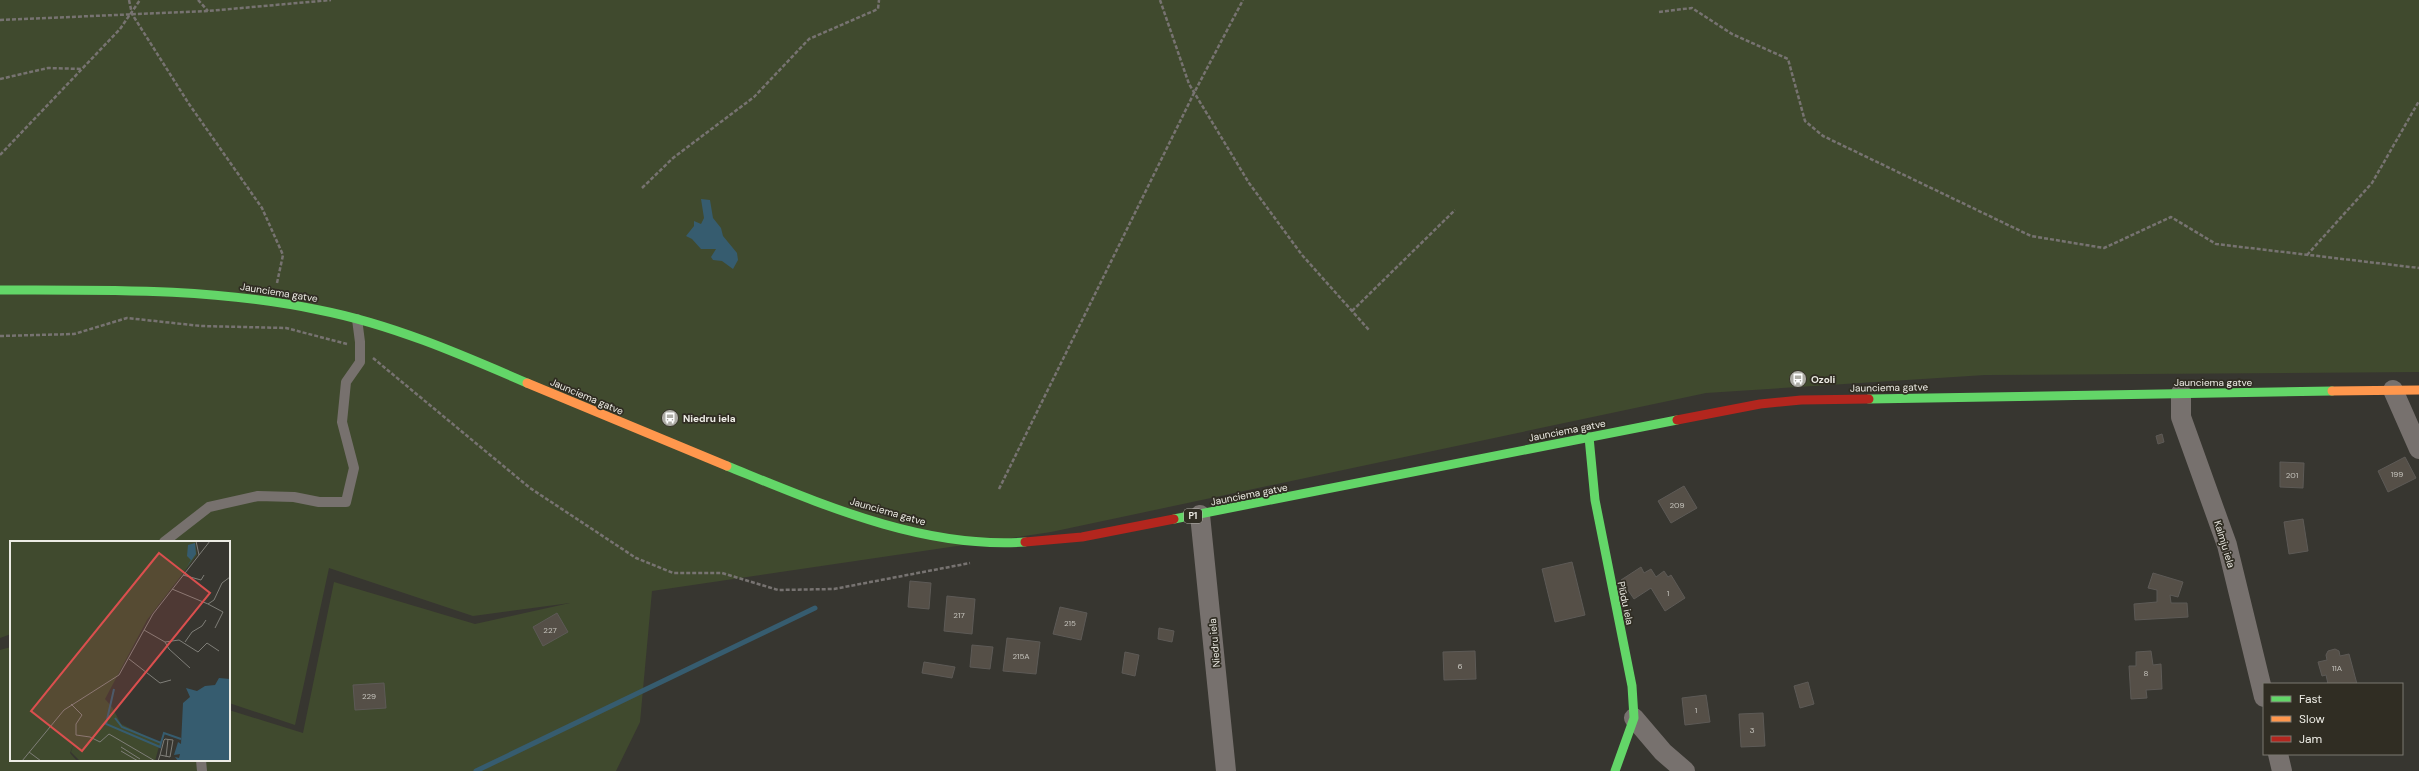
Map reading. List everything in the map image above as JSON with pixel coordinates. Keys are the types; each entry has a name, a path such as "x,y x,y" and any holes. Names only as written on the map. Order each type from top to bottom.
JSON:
{"main road":[{"name":"Jaunciema gatve","path":"0,290 193,292 272,301 357,319 467,358 794,493 912,532 978,542 1034,541 1082,537 1760,404 1801,400 2181,392 2419,390"},
{"name":"Plūdu iela","path":"1589,437 1594,500 1632,686 1634,718 1615,771"}],"street":[{"path":"2393,390 2419,449"},
{"name":"Kalmju iela","path":"2181,392 2181,417 2227,545 2263,693"},
{"name":"Niedru iela","path":"1200,515 1226,771"},
{"path":"1634,718 1663,752 1685,771"},
{"path":"2278,755 2282,771"}],"lane":[{"path":"165,541 209,508 258,496 294,497 319,502 346,502 354,468 342,422 346,382 360,362 357,319"},
{"path":"201,761 202,771"}],"path":[{"path":"130,0 132,14 189,104 262,208 283,255 272,301"},
{"path":"0,155 132,14 140,0"},
{"path":"198,0 208,11"},
{"path":"0,20 208,11 331,0"},
{"path":"642,188 673,158 754,97 809,39 878,10 878,0"},
{"path":"1160,0 1189,84 1248,183 1302,255 1369,330"},
{"path":"999,490 1194,93 1243,0"},
{"path":"1659,12 1692,8 1732,34 1788,59 1804,121 1823,136 2030,236 2104,248 2172,217 2216,244 2419,268"},
{"path":"0,79 48,68 82,69"},
{"path":"2307,255 2372,183 2419,101"},
{"path":"1352,311 1455,210"},
{"path":"0,336 74,334 127,318 201,326 286,328 360,347 530,488 636,558 673,573 722,573 778,590 834,589 970,563"}],"green space":[{"path":"0,0 2419,0 2419,372 1985,375 1706,393 1051,532 652,591 640,722 616,771 0,771 0,650 10,647 10,761 230,761 230,710 303,733 334,582 475,624 570,603 473,616 329,568 295,725 230,703 230,541 10,541 10,634 0,638"}],"water":[{"path":"701,199 710,200 713,218 721,228 723,236 737,253 738,260 733,269 722,261 713,260 711,257 716,249 701,249 692,239 686,236 694,226 694,221 701,224 704,218"}],"building":[{"path":"2162,434 2164,442 2158,444 2156,436"},
{"path":"2405,457 2416,478 2388,492 2378,471"},
{"path":"2280,462 2304,463 2303,488 2280,487"},
{"path":"1684,486 1697,508 1671,523 1658,501"},
{"path":"2303,519 2308,551 2289,554 2284,522"},
{"path":"1572,562 1585,615 1555,622 1542,569"},
{"path":"1641,567 1644,573 1651,569 1656,577 1664,571 1668,577 1671,575 1685,598 1665,611 1651,588 1634,599 1621,580"},
{"path":"2153,573 2183,582 2178,597 2170,595 2171,603 2187,603 2188,617 2135,620 2134,604 2157,602 2157,590 2148,588"},
{"path":"910,581 931,583 929,609 908,607"},
{"path":"947,596 975,599 972,634 944,631"},
{"path":"1060,607 1087,613 1081,640 1053,634"},
{"path":"557,613 568,632 543,646 533,627"},
{"path":"1159,628 1174,631 1172,642 1158,639"},
{"path":"1007,638 1040,642 1036,674 1003,671"},
{"path":"972,645 993,647 990,669 970,667"},
{"path":"2335,649 2339,651 2340,656 2349,654 2357,683 2328,683 2326,675 2322,676 2318,662 2327,660 2326,655 2328,651"},
{"path":"1475,651 1476,679 1444,680 1443,652"},
{"path":"2151,651 2153,665 2161,664 2162,689 2146,690 2147,698 2131,699 2129,666 2136,666 2136,652"},
{"path":"1125,652 1139,655 1135,676 1122,673"},
{"path":"924,662 955,667 952,678 922,673"},
{"path":"1808,682 1814,704 1800,708 1794,686"},
{"path":"384,683 386,708 355,710 353,685"},
{"path":"1706,695 1710,722 1685,725 1682,698"},
{"path":"1763,713 1765,746 1741,747 1739,714"}],"waterway":[{"path":"476,771 815,608"}],"traffic: fast":[{"path":"0,290 160,292 200,294 280,303 319,310 372,323 451,351 527,383"},
{"path":"1869,399 2332,391"},
{"path":"1174,519 1677,420"},
{"path":"1589,437 1595,500 1632,686 1634,718 1615,771"},
{"path":"727,466 835,509 910,531 948,538 986,542 1025,542"}],"traffic: slow":[{"path":"527,383 727,466"},
{"path":"2332,391 2419,390"}],"traffic: jam":[{"path":"1677,420 1760,404 1801,400 1869,399"},
{"path":"1025,542 1082,537 1174,519"}],"place":[{"name":"Ozoli","path":"1798,379"},
{"name":"Niedru iela","path":"670,418"}]}
